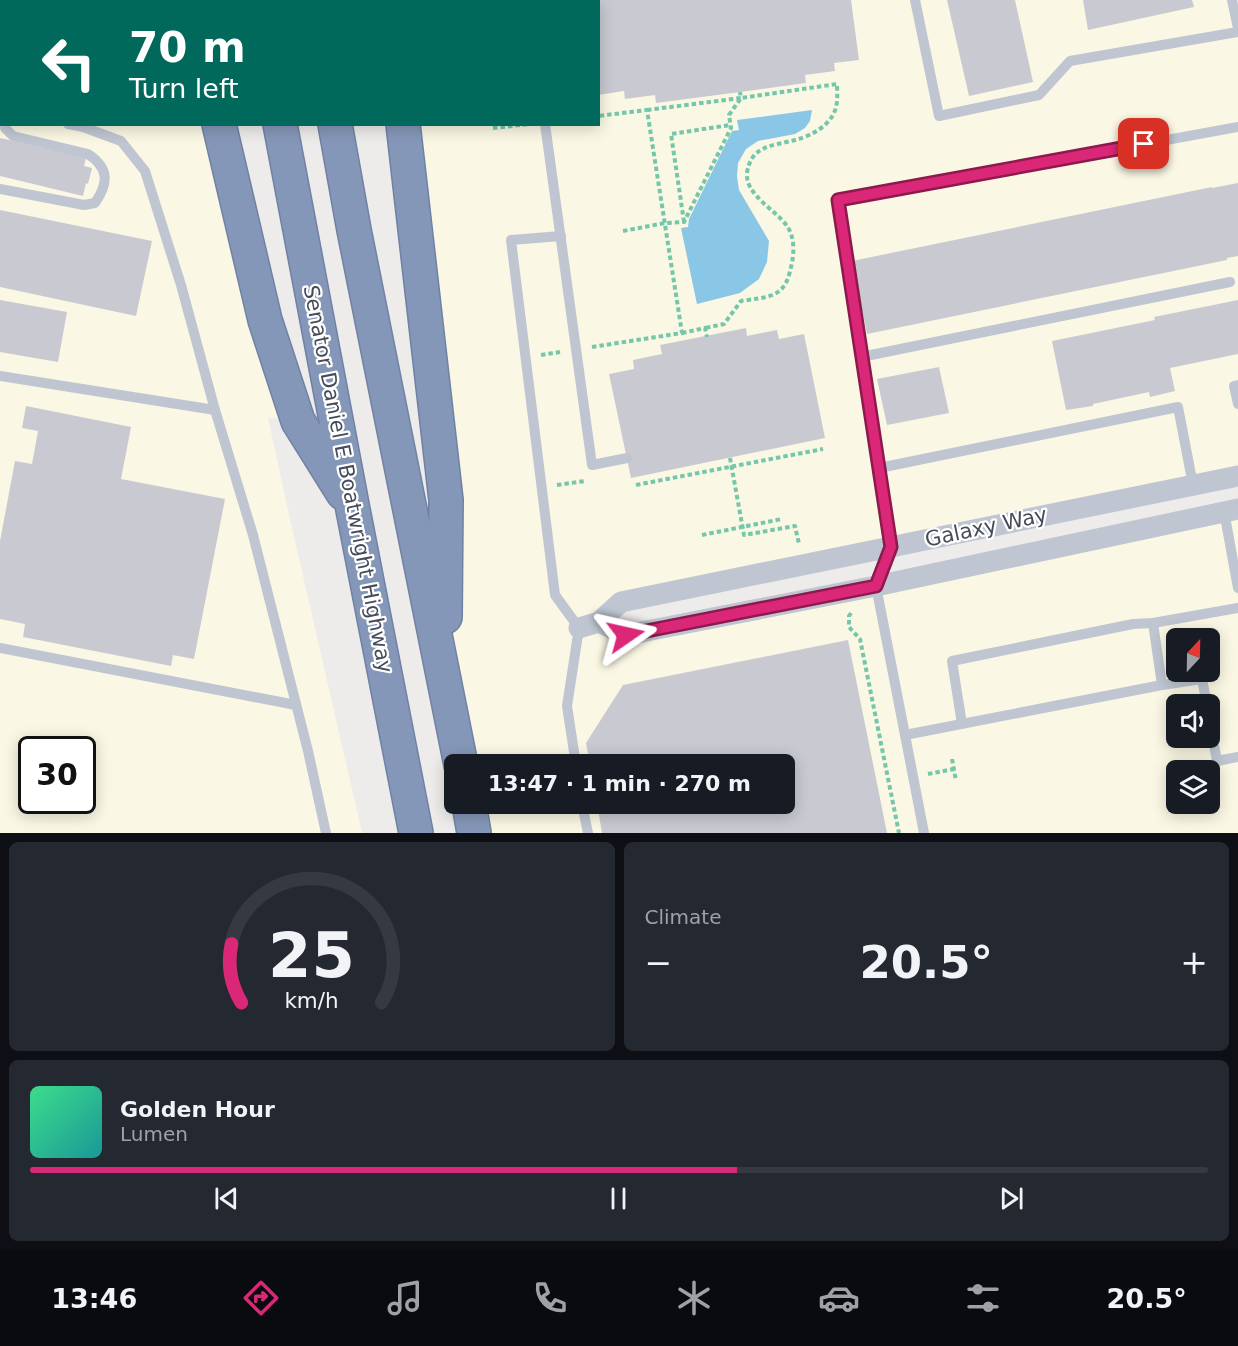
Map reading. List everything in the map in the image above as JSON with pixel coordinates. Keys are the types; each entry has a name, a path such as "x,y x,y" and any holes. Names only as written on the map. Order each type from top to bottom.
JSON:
{"highway":[{"path":"219,126 265,320 298,421 353,510"},
{"name":"Senator Daniel E Boatwright Highway","path":"280,126 416,833"},
{"path":"335,126 459,754"},
{"path":"403,126 446,500 445,685"},
{"path":"471,814 474,833"}],"street":[{"name":"Galaxy Way","path":"579,628 599,622 621,602 1229,478"},
{"path":"1229,478 1231,510"},
{"name":"Galaxy Way","path":"599,622 626,635 876,586 1231,510"}],"lane":[{"path":"915,0 939,116 1040,94 1070,61 1238,30 1232,0"},
{"path":"0,189 84,205 95,203 103,192 105,178 104,170 98,161 88,154 13,136 4,126"},
{"path":"76,126 100,129 121,141 146,171 253,535 326,833"},
{"path":"545,126 592,465 627,458"},
{"path":"924,833 876,586 891,547 838,200 1238,127"},
{"path":"561,236 510,240 555,595 579,628 567,706 574,754"},
{"path":"861,357 1230,282"},
{"path":"0,376 215,410"},
{"path":"1238,385 1234,386 1238,404"},
{"path":"879,468 1178,407 1193,485"},
{"path":"1231,510 1238,588"},
{"path":"962,724 952,661 1133,624 1153,623 1238,608"},
{"path":"1153,623 1162,685"},
{"path":"0,648 296,705"},
{"path":"905,735 1202,679 1205,694"},
{"path":"1215,748 1217,760 1238,757"},
{"path":"584,814 588,833"}],"path":[{"path":"525,357 682,333 724,324 741,301 768,296 780,291 789,278 793,260 793,245 788,227 754,195 747,176 750,160 762,149 796,140 829,122 837,105 837,84 600,116"},
{"path":"684,222 731,128 729,116 741,98 740,92"},
{"path":"646,110 682,333"},
{"path":"684,222 671,134 730,125"},
{"path":"493,128 512,126"},
{"path":"622,231 684,222"},
{"path":"705,328 706,336"},
{"path":"636,485 823,449"},
{"path":"729,458 744,535 795,526 804,565"},
{"path":"702,535 782,519"},
{"path":"876,586 849,616 849,627 860,639 899,833"},
{"path":"952,759 956,781"}],"shaded area":[{"path":"600,0 1238,0 1238,476 621,602 600,622 626,635 1238,509 1238,833 474,833 471,814 795,814 795,754 460,754 403,126 600,126"},
{"path":"0,126 219,126 298,421 268,418 362,833 0,833"}],"water":[{"path":"812,110 810,121 805,128 795,134 758,141 746,149 738,163 739,190 769,241 767,262 759,279 740,293 697,304 681,228 688,227 689,219 732,131 739,130 737,120"}],"building":[{"path":"600,0 851,0 859,60 834,63 835,71 805,75 806,83 656,103 655,95 625,99 624,91 600,95"},
{"path":"947,0 1015,0 1033,82 969,96"},
{"path":"1083,0 1192,0 1194,7 1088,30"},
{"path":"0,138 86,158 84,166 92,168 83,196 0,176"},
{"path":"1238,183 1238,256 867,334 852,261"},
{"path":"0,210 152,241 136,316 0,287"},
{"path":"0,300 67,312 58,362 0,352"},
{"path":"1238,300 1238,354 1170,368 1175,391 1150,397 1149,392 1093,404 1093,406 1066,410 1052,341"},
{"path":"746,328 747,336 777,330 779,339 804,334 825,438 631,478 609,374 634,369 633,360 662,354 660,345"},
{"path":"939,367 949,413 887,425 877,379"},
{"path":"26,406 131,427 121,479 225,499 194,659 173,655 171,666 23,637 25,624 0,619 0,541 15,461 32,464 38,431 22,428"},
{"path":"848,640 887,833 602,833 599,814 795,814 795,754 588,754 586,743 623,685"}],"route":[{"path":"626,635 876,586 891,547 838,200 1144,144"}]}
